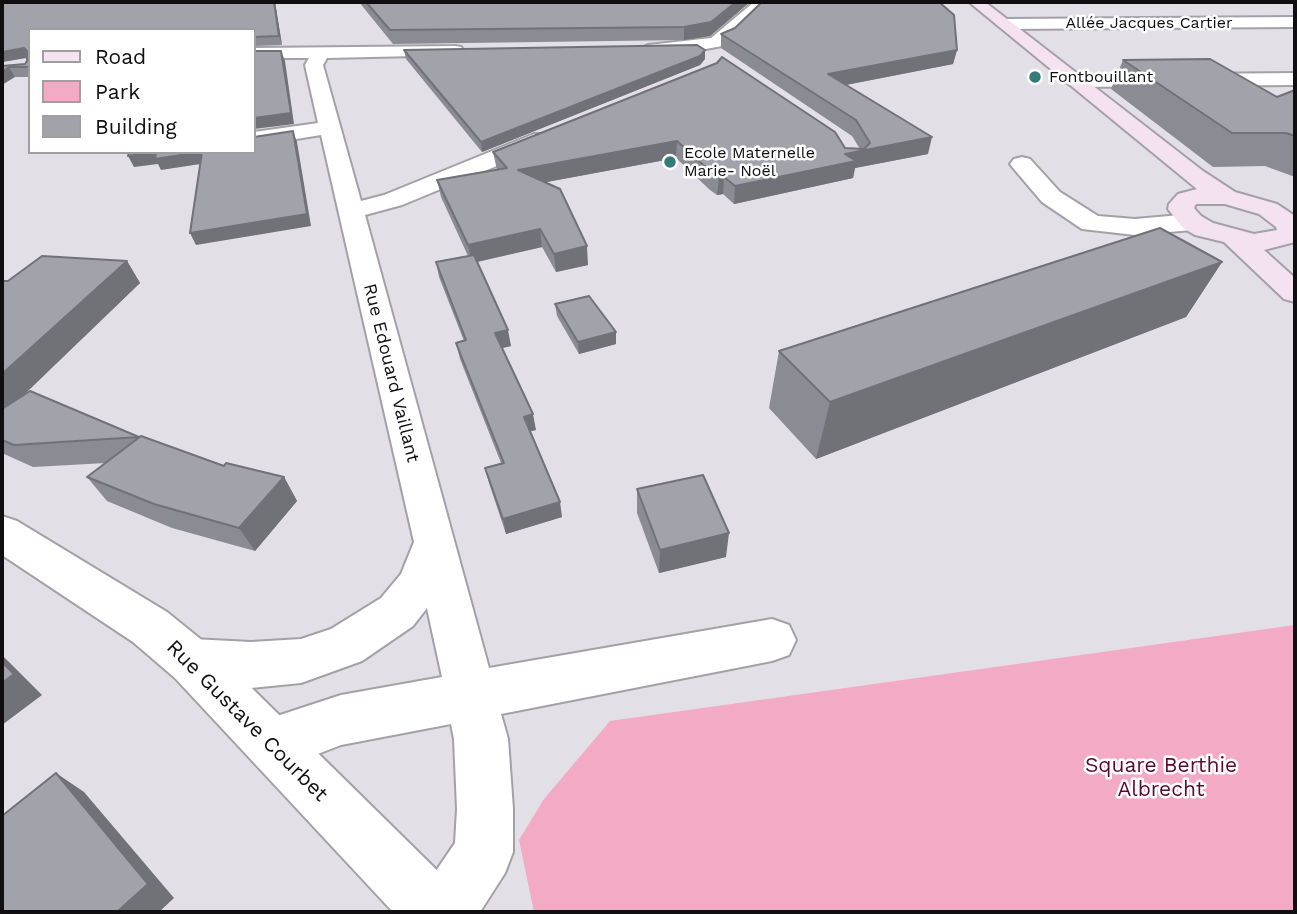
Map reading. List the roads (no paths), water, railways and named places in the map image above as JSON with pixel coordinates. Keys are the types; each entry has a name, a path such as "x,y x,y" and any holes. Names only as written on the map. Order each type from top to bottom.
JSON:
{"main road":[{"path":"960,2 1144,160"},
{"path":"976,2 1195,176 1226,197"},
{"path":"1184,202 1211,196 1255,204 1288,232 1262,242 1235,239"},
{"path":"1184,202 1235,239 1295,293"}],"street":[{"path":"634,50 712,56 726,36 763,2"},
{"name":"Allée Jacques Cartier","path":"1004,24 1295,22"},
{"path":"256,53 471,51"},
{"name":"Rue Edouard Vaillant","path":"321,52 314,65 435,542 481,739 485,808 484,852 445,912"},
{"path":"1074,81 1294,79"},
{"path":"256,139 331,127"},
{"path":"351,211 393,200 557,132"},
{"path":"1022,164 1051,197 1091,223 1135,227 1184,202"},
{"name":"Rue Gustave Courbet","path":"2,533 150,627 192,662 435,912"},
{"path":"192,662 251,665 301,661 345,646 397,612 420,584 435,542"},
{"path":"274,744 341,720 772,640"}],"place":[{"name":"Fontbouillant","path":"1035,77"},
{"name":"Ecole Maternelle Marie- Noël","path":"670,162"}],"park label":[{"name":"Square Berthie Albrecht","path":"1161,778"}]}
